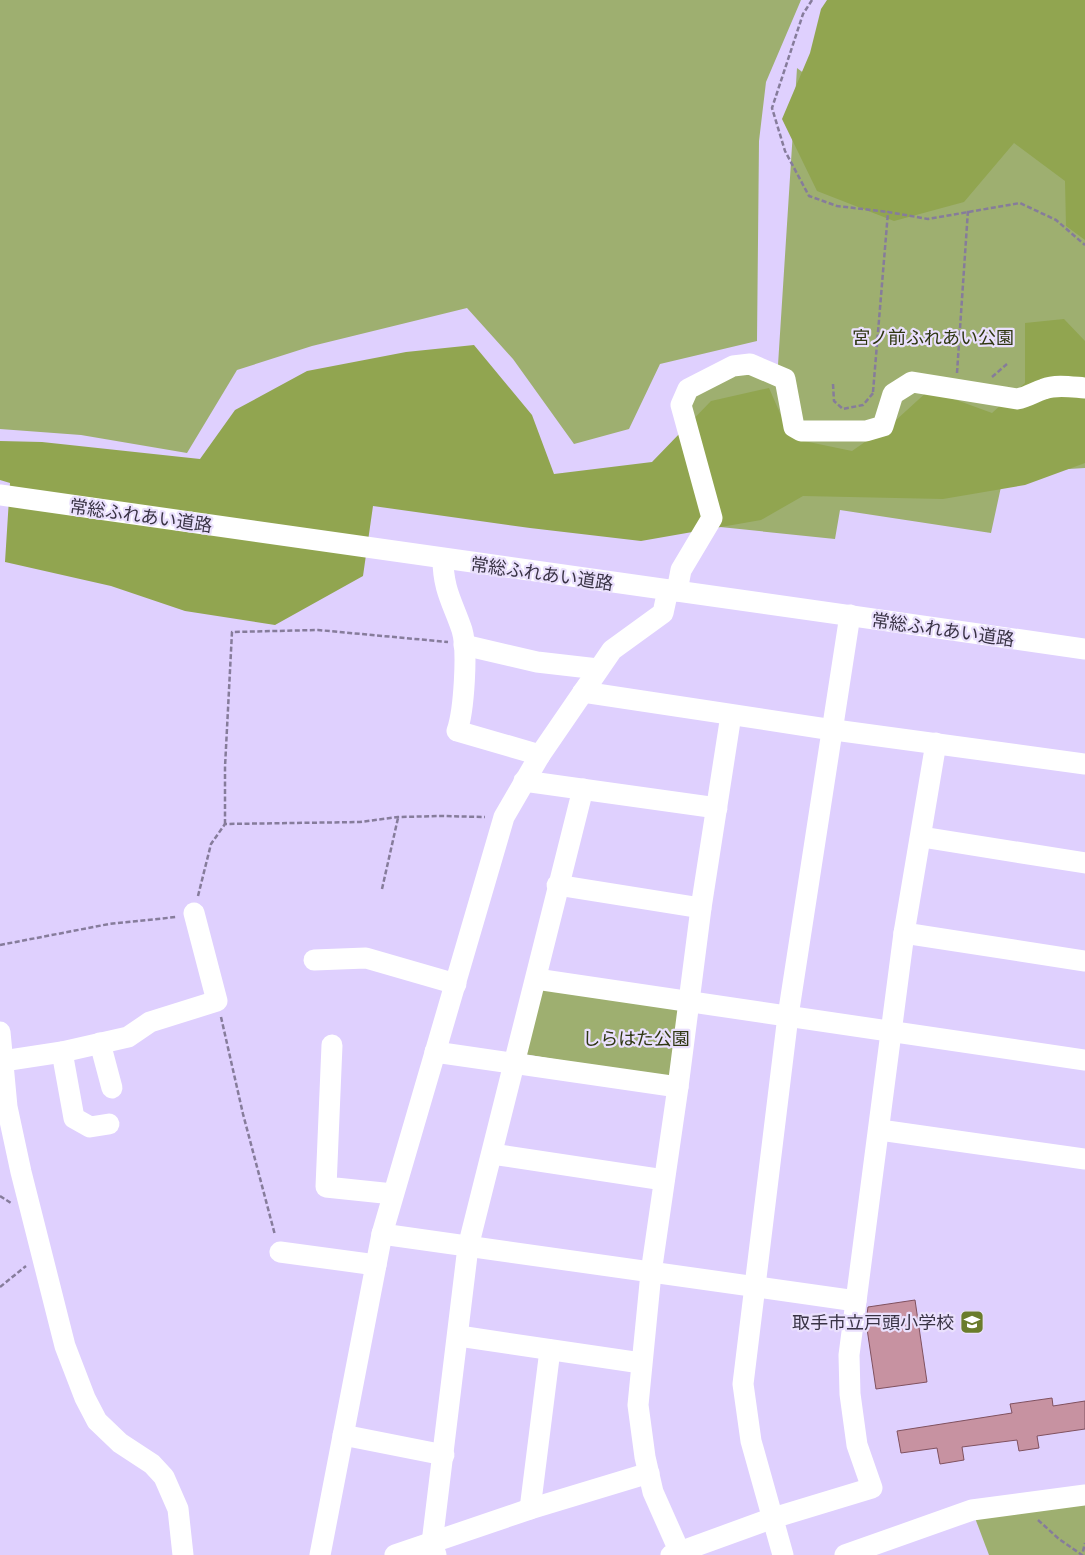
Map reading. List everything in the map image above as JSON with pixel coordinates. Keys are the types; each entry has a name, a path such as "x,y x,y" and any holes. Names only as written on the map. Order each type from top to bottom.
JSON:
{"street":[{"path":"320,1555 382,1234 504,817 540,755 612,650 663,613 681,570 712,518 681,405 688,389 732,366 750,364 785,379 794,427 801,431 866,431 883,426 883,393 912,382 1017,399 1028,398 1045,388 1063,386 1085,388"},
{"name":"常総ふれあい道路","path":"0,494 443,559 1085,649"},
{"path":"443,559 446,590 463,632 462,715 457,731 540,755"},
{"path":"783,1555 751,1441 743,1384 753,1287 788,1016 850,615"},
{"path":"464,645 537,662 598,669"},
{"path":"583,692 731,715 1085,764"},
{"path":"731,715 700,908 690,1001 651,1273 638,1405 648,1473 653,1492 677,1554 772,1518 872,1488 857,1445 850,1394 849,1355 880,1130 904,933 922,837 936,744"},
{"path":"524,781 717,808"},
{"path":"434,1549 468,1247 536,979 557,885 583,789"},
{"path":"922,837 1085,863"},
{"path":"557,885 700,908"},
{"path":"3,1061 62,1052 128,1037 150,1022 217,1001 194,913"},
{"path":"904,933 1085,960"},
{"path":"314,960 366,958 456,984"},
{"path":"536,979 893,1030 1085,1060"},
{"path":"0,1032 7,1107 42,1260 65,1346 85,1398 97,1421 105,1430 152,1464 164,1478 178,1510 183,1555"},
{"path":"100,1043 112,1088"},
{"path":"332,1045 326,1187 393,1194"},
{"path":"62,1052 74,1118 90,1127 109,1124"},
{"path":"435,1052 678,1087"},
{"path":"880,1130 1085,1159"},
{"path":"492,1154 664,1180"},
{"path":"382,1234 856,1301"},
{"path":"280,1252 376,1265"},
{"path":"459,1336 641,1364"},
{"path":"530,1509 550,1350"},
{"path":"343,1434 444,1455"},
{"path":"395,1555 434,1549 530,1509 648,1473"},
{"path":"845,1555 892,1547 972,1510 1085,1495"}],"path":[{"path":"812,0 803,14 772,108 785,151 809,196 837,206 928,219 968,210 1020,203 1056,220 1085,245"},
{"path":"956,388 968,210"},
{"path":"833,384 834,401 843,409 863,405 883,393 888,212"},
{"path":"991,378 1007,364"},
{"path":"0,945 109,924 181,917 194,913 202,872 211,844 225,824 225,767 232,632 318,630 464,645"},
{"path":"225,824 360,822 398,817 504,817"},
{"path":"382,890 398,817"},
{"path":"217,1001 242,1114 280,1252"},
{"path":"0,1287 31,1262 42,1260"},
{"path":"1022,1503 1059,1540 1083,1555 1085,1543"}],"green space":[{"path":"0,0 801,0 766,82 759,141 757,341 660,364 629,429 574,444 513,359 467,308 312,346 237,370 187,453 81,435 0,429"},
{"path":"827,0 1085,0 1085,240 1066,226 1065,181 1014,143 964,202 894,221 817,191 782,119 810,53 821,9"},
{"name":"宮ノ前ふれあい公園","path":"1085,0 1085,468 1004,473 991,533 840,510 835,539 691,524 686,463 693,391 733,375 778,365 797,68 864,119"},
{"path":"1064,319 1085,341 1085,463 1025,485 943,499 803,496 761,520 641,541 373,506 363,576 275,625 185,611 111,586 5,562 10,483 0,480 0,441 42,442 200,459 235,410 307,371 406,352 474,345 532,415 554,474 652,462 711,401 769,388 787,429 799,440 852,451 895,421 929,390 992,413 1025,383 1025,323"},
{"name":"しらはた公園","path":"542,989 681,1009 671,1079 524,1054"},
{"path":"1085,1495 1085,1555 989,1555 972,1510"}],"building":[{"path":"915,1300 927,1382 876,1389 866,1322 868,1307"},
{"path":"1052,1398 1053,1406 1085,1401 1085,1429 1037,1436 1039,1448 1019,1451 1017,1440 962,1447 964,1460 940,1464 937,1448 901,1453 897,1431 1012,1413 1010,1404"}],"place":[{"name":"取手市立戸頭小学校","path":"972,1322"}]}
